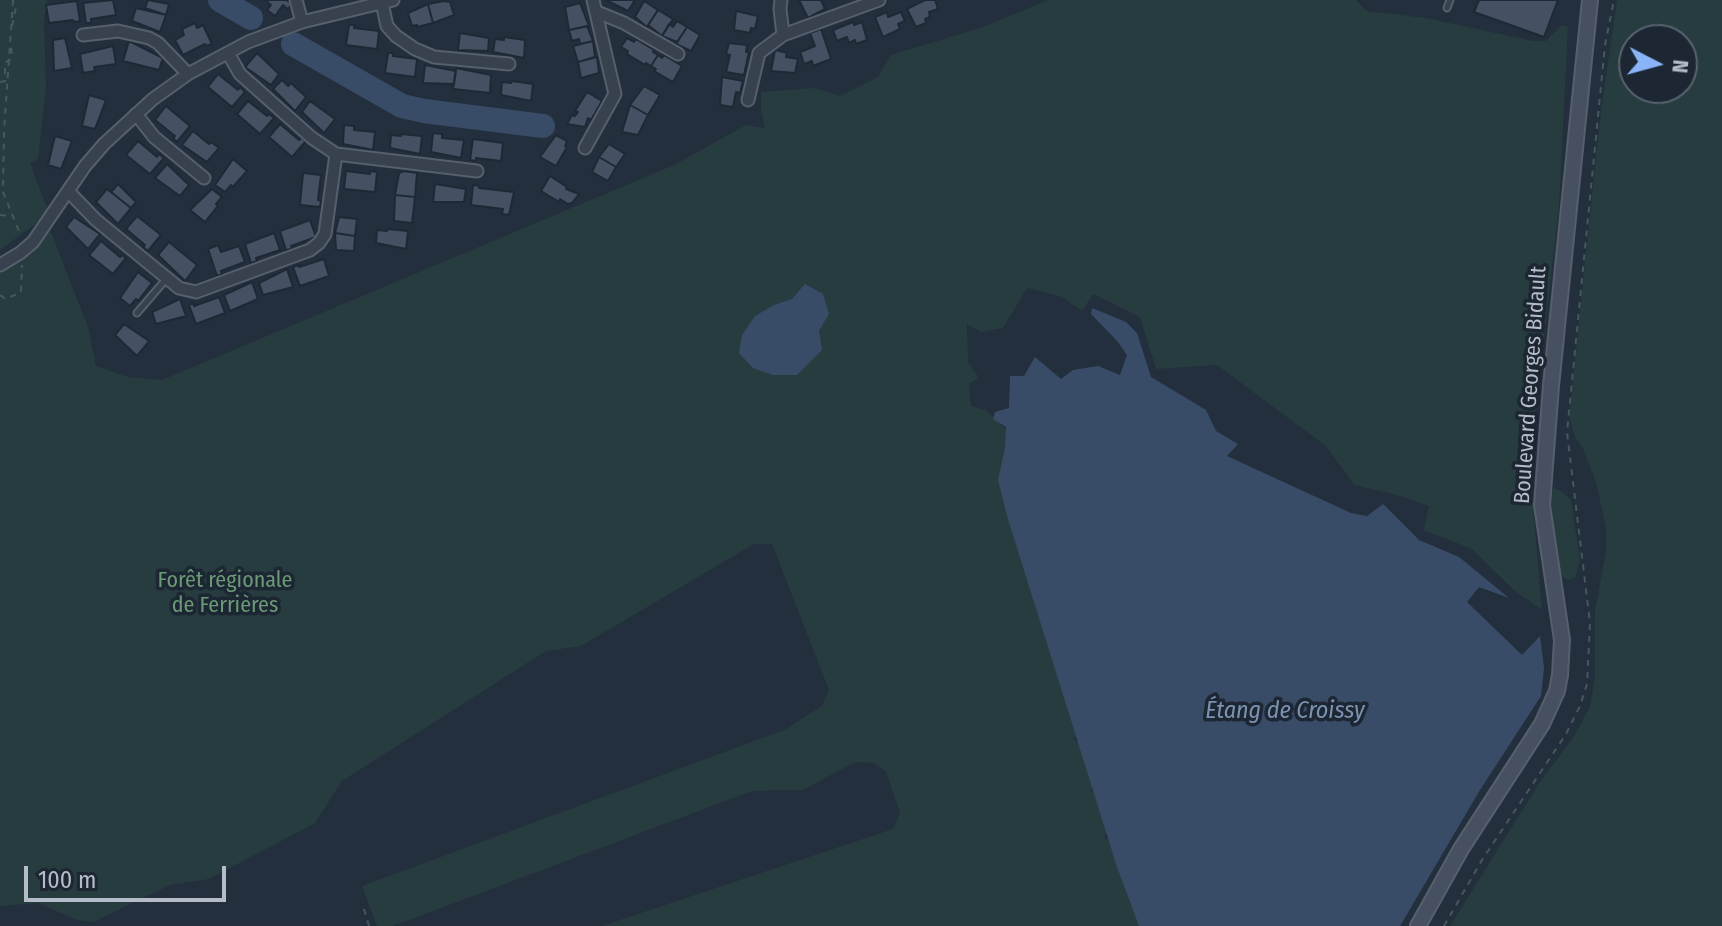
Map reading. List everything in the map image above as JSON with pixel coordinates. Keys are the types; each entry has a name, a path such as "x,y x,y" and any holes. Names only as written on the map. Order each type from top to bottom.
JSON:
{"street":[{"path":"296,0 302,22"},
{"path":"781,0 783,35"},
{"path":"748,100 759,53 783,35 879,0"},
{"name":"Boulevard Georges Bidault","path":"1418,926 1461,849 1542,724 1557,691 1560,675 1562,640 1542,505 1590,0"},
{"path":"0,265 24,250 104,144 136,114 188,74 248,42 302,22 388,2 387,26 415,49 434,57 509,64"},
{"path":"595,6 678,54"},
{"path":"585,148 615,94 595,6"},
{"path":"83,35 118,31 149,38 158,43 188,74"},
{"path":"228,53 240,74 312,138 336,154 477,171"},
{"path":"136,114 154,137 204,178"},
{"path":"68,191 96,220 167,278 184,291 196,292 310,250 319,243 325,234 336,154"}],"lane":[{"path":"1447,8 1450,0"},
{"path":"137,313 167,278"}],"path":[{"path":"0,295 6,299 21,292 24,250 3,192 13,0"},
{"path":"1444,926 1482,860 1566,734 1587,684 1590,623 1567,432 1605,45 1614,0"},
{"path":"0,82 5,81 5,63 8,61"},
{"path":"0,215 11,216"},
{"path":"364,909 369,926"}],"green space":[{"path":"0,0 47,0 44,18 46,89 38,159 30,163 48,211 0,250"},
{"name":"Forêt régionale de Ferrières","path":"1048,0 1356,0 1367,11 1426,18 1533,41 1546,41 1562,25 1568,27 1559,207 1534,424 1531,482 1542,610 1515,591 1472,549 1424,530 1429,506 1354,485 1326,446 1217,365 1156,369 1140,317 1093,294 1082,311 1062,297 1027,288 1003,328 981,332 967,324 968,362 979,378 969,383 971,406 986,410 1012,435 1090,733 1073,738 1095,756 1097,778 1091,791 1109,799 1117,818 1104,837 1119,845 1149,926 602,926 893,829 900,813 886,772 874,763 855,762 803,790 752,791 393,926 377,926 362,886 784,730 822,706 829,690 772,544 754,544 581,646 546,651 342,781 315,823 209,879 170,885 93,922 77,920 38,903 0,906 0,272 31,253 50,230 88,327 96,366 128,377 162,380 674,165 746,125 765,128 761,92 814,88 840,96 878,77 891,55 983,27"},
{"path":"1617,0 1722,0 1722,926 1450,926 1590,707 1595,676 1595,611 1606,551 1606,530 1597,485 1569,417 1601,110"},
{"path":"1553,488 1571,500 1580,560 1575,577 1569,580 1560,576 1548,495"}],"water":[{"path":"805,284 823,294 829,314 819,331 822,350 797,375 773,375 753,368 739,353 742,335 755,316 792,299"},
{"name":"Étang de Croissy","path":"1092,308 1126,322 1137,333 1151,377 1206,410 1216,431 1238,444 1227,456 1351,513 1367,516 1383,504 1419,540 1459,557 1509,598 1479,587 1467,602 1522,655 1540,636 1544,668 1541,696 1480,790 1400,926 1139,926 1117,867 1007,516 998,480 1006,427 993,419 995,412 1009,408 1010,376 1024,376 1035,357 1061,379 1073,370 1098,366 1120,375 1127,355 1091,314"}],"building":[{"path":"113,0 116,15 91,19 91,23 86,23 83,3"},
{"path":"148,0 169,4 166,15 145,8"},
{"path":"265,0 286,0 292,4 288,9 283,5 275,16 267,10 271,5"},
{"path":"606,0 635,0 628,11"},
{"path":"799,0 821,0 825,9 808,18"},
{"path":"925,0 935,0 938,9 929,12 926,23 916,27 907,9"},
{"path":"1479,0 1558,0 1544,37 1474,12"},
{"path":"77,1 80,21 49,23 46,5"},
{"path":"644,1 658,10 647,27 635,17"},
{"path":"450,2 454,15 433,23 428,4"},
{"path":"580,3 589,26 569,30 565,7"},
{"path":"428,4 433,23 412,26 408,13"},
{"path":"136,8 166,15 160,32 132,21"},
{"path":"658,10 673,19 662,36 648,25"},
{"path":"736,11 758,16 755,29 751,28 750,33 734,30"},
{"path":"887,12 888,17 901,12 905,21 898,24 900,29 883,37 875,17"},
{"path":"677,21 687,27 677,42 662,36 669,24 673,27"},
{"path":"853,22 854,25 862,22 867,40 849,43 847,37 837,41 833,30"},
{"path":"195,23 197,28 203,25 212,44 205,44 183,55 175,40 184,35 182,29"},
{"path":"349,25 379,31 377,49 346,45"},
{"path":"587,26 593,41 580,44 579,39 572,41 569,30"},
{"path":"687,27 700,35 691,51 676,44"},
{"path":"821,29 831,59 813,66 812,61 804,64 800,52 815,46 810,33"},
{"path":"460,33 489,38 488,51 458,50"},
{"path":"504,37 525,40 524,58 493,52 495,39 504,40"},
{"path":"65,38 72,68 54,71 53,40"},
{"path":"627,38 634,42 636,39 654,50 658,55 651,66 627,54 628,51 621,47"},
{"path":"129,41 163,58 159,70 123,61"},
{"path":"593,41 595,57 578,62 573,46"},
{"path":"729,43 747,45 746,52 749,52 744,75 726,72"},
{"path":"113,46 116,64 94,67 95,71 83,73 80,54"},
{"path":"775,50 787,53 786,57 798,59 795,73 771,71"},
{"path":"257,53 279,74 271,85 245,67"},
{"path":"388,53 417,59 415,77 385,73"},
{"path":"658,55 662,58 664,55 682,66 673,82 651,66"},
{"path":"597,57 599,73 581,78 578,62"},
{"path":"425,65 456,71 454,84 423,83"},
{"path":"456,68 491,75 490,93 453,89"},
{"path":"218,74 245,92 232,107 208,87"},
{"path":"722,77 743,81 740,93 736,92 733,107 720,105"},
{"path":"282,80 288,86 291,83 306,97 295,111 273,89"},
{"path":"502,82 533,84 531,101 501,95"},
{"path":"644,86 660,95 648,115 630,105"},
{"path":"587,92 602,101 591,120 588,118 585,127 567,124 578,112 575,111"},
{"path":"89,95 106,100 95,129 82,126"},
{"path":"248,101 274,118 260,134 237,114"},
{"path":"310,101 335,119 324,133 302,112"},
{"path":"630,105 648,115 638,135 622,132"},
{"path":"166,106 190,126 177,142 173,138 175,136 155,120"},
{"path":"280,124 299,140 306,141 292,157 269,137"},
{"path":"344,125 354,126 354,130 375,132 373,150 343,144"},
{"path":"193,131 219,148 207,162 182,145"},
{"path":"433,133 442,134 442,138 464,140 461,158 431,152"},
{"path":"391,135 422,136 420,154 390,148"},
{"path":"556,135 567,141 567,147 556,166 540,157"},
{"path":"55,136 72,141 61,169 48,165"},
{"path":"473,139 503,143 501,161 470,160"},
{"path":"138,141 157,157 159,154 164,158 150,174 126,155"},
{"path":"609,144 625,154 616,167 599,157"},
{"path":"599,157 616,167 608,181 592,172"},
{"path":"233,159 247,171 225,192 215,185"},
{"path":"167,164 189,185 180,196 155,178"},
{"path":"346,171 377,172 375,192 344,189"},
{"path":"303,173 321,175 320,207 300,205"},
{"path":"399,173 417,173 415,197 395,195"},
{"path":"550,176 566,189 579,194 572,203 560,199 559,202 541,191"},
{"path":"118,184 136,202 131,208 111,192"},
{"path":"435,184 466,189 464,202 433,202"},
{"path":"473,185 514,192 509,215 502,214 503,209 471,205"},
{"path":"107,189 131,208 118,224 96,202"},
{"path":"212,189 222,197 205,222 190,210"},
{"path":"395,195 415,197 412,223 394,221"},
{"path":"137,216 161,235 148,251 126,229"},
{"path":"74,217 100,234 88,249 66,227"},
{"path":"339,217 357,219 355,236 335,233"},
{"path":"310,220 316,237 286,250 280,231"},
{"path":"377,230 408,231 406,249 376,243"},
{"path":"274,233 280,250 256,258 257,261 251,263 245,244"},
{"path":"335,233 355,236 354,251 336,250"},
{"path":"101,241 120,257 126,258 113,274 89,255"},
{"path":"169,242 197,265 185,281 158,255"},
{"path":"218,245 221,252 239,246 245,262 221,271 222,274 217,276 208,249"},
{"path":"324,259 329,276 300,286 293,267"},
{"path":"287,269 293,287 263,295 259,283"},
{"path":"138,272 152,283 130,306 120,298"},
{"path":"252,282 258,299 230,311 224,295"},
{"path":"219,297 225,313 196,324 189,305"},
{"path":"180,299 186,316 156,324 152,312"},
{"path":"124,324 149,341 137,356 115,335"}],"waterway":[{"path":"220,0 251,18"},
{"path":"293,44 402,106 543,126"}]}
